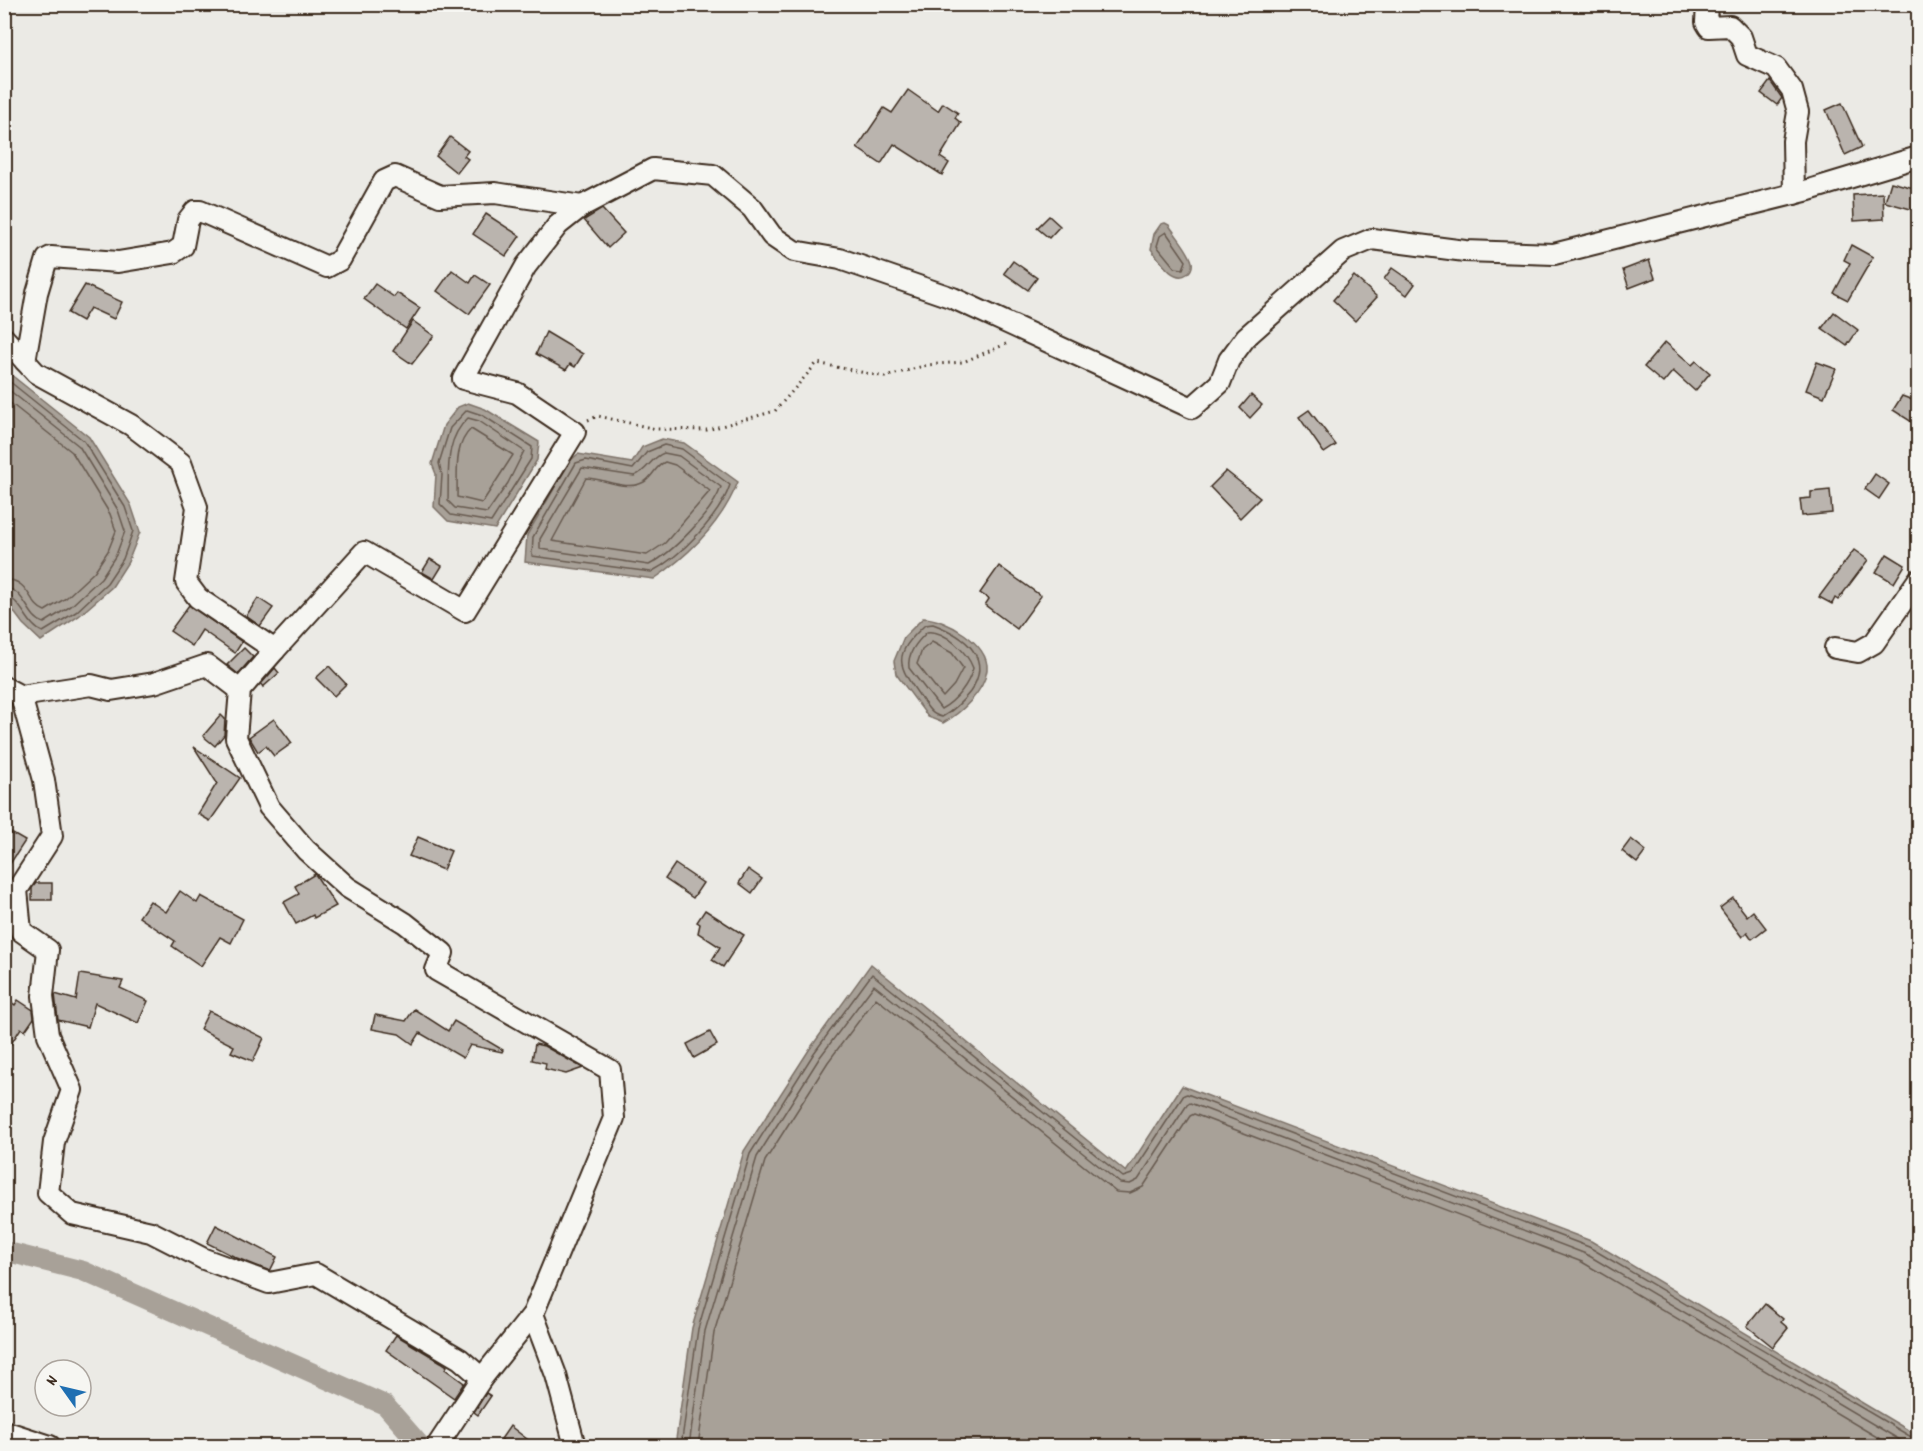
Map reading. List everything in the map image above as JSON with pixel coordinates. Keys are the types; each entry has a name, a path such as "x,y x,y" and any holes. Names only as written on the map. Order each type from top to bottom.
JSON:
{"street":[{"path":"1707,4 1706,22 1709,27 1730,26 1741,37 1746,55 1776,69 1792,90 1798,112 1793,141 1794,194"},
{"path":"437,1446 482,1378 533,1314 614,1118 610,1070 436,970 443,953 405,923 347,887 306,850 269,807 236,738 240,690 364,552 465,611 575,432 517,393 463,380 491,324 526,266 558,225 582,206 653,169 713,176 752,208 772,236 794,251 840,259 953,298 1192,408 1220,383 1229,360 1246,337 1343,251 1372,238 1466,251 1554,254 1794,194 1918,157"},
{"path":"25,361 47,259 51,257 118,262 173,253 183,246 188,220 195,212 200,211 327,267 340,260 384,181 395,176 440,196 495,194 582,206"},
{"path":"4,338 36,373 131,425 181,463 197,507 186,582 198,598 274,650"},
{"path":"1835,648 1858,652 1874,644 1918,580"},
{"path":"240,690 207,665 154,683 111,690 92,685 13,692 44,780 52,836 16,890 21,931 48,950 44,996 48,1035 72,1090 54,1142 48,1193 72,1215 151,1232 204,1259 268,1283 316,1274 460,1359 482,1378"},
{"path":"533,1314 556,1375 575,1446"},
{"path":"4,1431 50,1446"}],"path":[{"path":"575,432 584,422 598,416 656,429 707,430 775,411 817,363 885,377 927,365 963,362 1033,333"}],"water":[{"path":"1165,223 1182,243 1192,262 1191,270 1182,276 1171,273 1151,249 1154,234 1161,224"},
{"path":"5,370 89,437 131,505 140,532 128,562 112,587 79,616 41,641 23,624 5,600"},
{"path":"468,403 485,409 539,442 537,460 495,529 448,521 434,507 436,474 432,464 444,425 458,407"},
{"path":"662,439 684,443 738,482 714,524 680,559 654,579 525,562 527,535 571,460 578,454 632,463 642,447"},
{"path":"923,618 943,622 964,634 974,642 986,660 985,678 977,694 957,714 943,723 928,717 896,674 894,661 904,637"},
{"path":"871,964 1126,1172 1182,1086 1591,1241 1918,1436 1918,1446 675,1446 692,1328 744,1151 809,1050"}],"building":[{"path":"1770,81 1782,98 1777,105 1761,93"},
{"path":"908,90 938,111 943,103 958,113 955,118 961,123 940,157 949,163 942,175 894,144 881,164 857,148 884,108 892,113"},
{"path":"1842,103 1862,147 1845,155 1826,110"},
{"path":"450,137 468,151 464,156 468,159 457,173 436,156"},
{"path":"1891,182 1918,189 1918,211 1885,202"},
{"path":"1883,193 1884,219 1854,221 1853,195"},
{"path":"602,209 624,233 608,248 584,220"},
{"path":"486,214 520,236 506,256 473,234"},
{"path":"1049,216 1060,226 1049,238 1037,228"},
{"path":"1851,245 1873,257 1848,300 1834,293 1850,263 1844,260"},
{"path":"1649,260 1655,278 1629,288 1623,270"},
{"path":"1013,261 1037,278 1028,290 1004,273"},
{"path":"1392,268 1415,284 1407,295 1384,279"},
{"path":"452,270 470,283 475,275 490,285 469,314 437,291"},
{"path":"1354,276 1377,297 1355,321 1333,300"},
{"path":"375,284 394,297 397,293 420,308 406,329 364,299"},
{"path":"85,285 122,302 114,319 90,308 82,321 68,313"},
{"path":"1834,312 1858,330 1847,346 1822,328"},
{"path":"413,321 434,336 412,364 393,351"},
{"path":"546,332 583,354 575,367 570,364 566,370 536,354"},
{"path":"1665,342 1692,365 1696,361 1710,373 1695,391 1673,371 1663,383 1644,367"},
{"path":"1817,362 1836,369 1824,397 1806,390"},
{"path":"1251,395 1262,405 1250,418 1240,408"},
{"path":"1902,396 1918,402 1918,426 1893,410"},
{"path":"1309,410 1336,445 1324,453 1299,417"},
{"path":"1226,471 1260,498 1240,518 1210,487"},
{"path":"1875,474 1889,484 1879,499 1865,489"},
{"path":"1830,490 1832,513 1802,516 1800,499 1811,498 1811,492"},
{"path":"1854,550 1868,560 1838,600 1835,598 1832,604 1819,597"},
{"path":"1887,554 1905,565 1894,583 1876,572"},
{"path":"430,559 442,566 434,579 422,572"},
{"path":"999,566 1041,596 1017,629 985,605 989,599 980,593"},
{"path":"258,598 273,608 260,626 246,616"},
{"path":"189,605 242,642 235,653 202,630 192,646 170,631"},
{"path":"244,648 253,657 238,674 227,665"},
{"path":"329,666 346,684 334,696 316,678"},
{"path":"275,668 279,673 263,687 261,684"},
{"path":"221,715 225,719 224,735 215,746 203,736"},
{"path":"274,719 292,743 274,756 266,746 258,752 249,737"},
{"path":"194,747 240,778 210,821 198,814 217,783"},
{"path":"4,829 25,841 4,873"},
{"path":"418,837 451,851 443,870 409,856"},
{"path":"1631,839 1646,851 1637,863 1622,851"},
{"path":"675,864 703,883 693,898 665,879"},
{"path":"748,869 762,879 752,893 739,883"},
{"path":"315,874 336,906 314,918 313,915 296,924 284,902 299,894 295,886"},
{"path":"36,883 52,883 52,900 32,900 32,888"},
{"path":"180,891 197,903 201,896 243,919 231,943 220,937 201,966 172,946 175,941 139,917 150,901 166,912"},
{"path":"1733,898 1747,916 1753,911 1766,928 1752,939 1747,932 1742,937 1720,908"},
{"path":"705,910 744,935 723,967 712,960 720,947 698,933 700,924 697,922"},
{"path":"80,974 123,981 120,988 148,1001 138,1023 95,1003 88,1027 58,1020 55,994 76,1000"},
{"path":"4,998 15,1005 18,1000 33,1010 34,1018 25,1031 21,1028 4,1055"},
{"path":"414,1009 448,1031 454,1021 503,1050 502,1052 470,1045 463,1058 420,1033 413,1044 399,1034 372,1029 375,1015 406,1021"},
{"path":"209,1011 264,1038 253,1061 231,1052 234,1046 200,1029"},
{"path":"710,1032 717,1045 694,1058 687,1044"},
{"path":"535,1044 544,1046 583,1068 566,1074 545,1069 546,1063 532,1060"},
{"path":"216,1225 277,1257 270,1271 207,1243"},
{"path":"1765,1304 1783,1319 1781,1322 1788,1328 1773,1347 1747,1326"},
{"path":"396,1335 447,1366 445,1369 464,1383 454,1398 386,1350"},
{"path":"486,1393 491,1396 478,1415 474,1412"},
{"path":"510,1426 536,1446 511,1446 501,1439"}],"waterway":[{"path":"4,1251 83,1271 385,1405 421,1446"}]}
